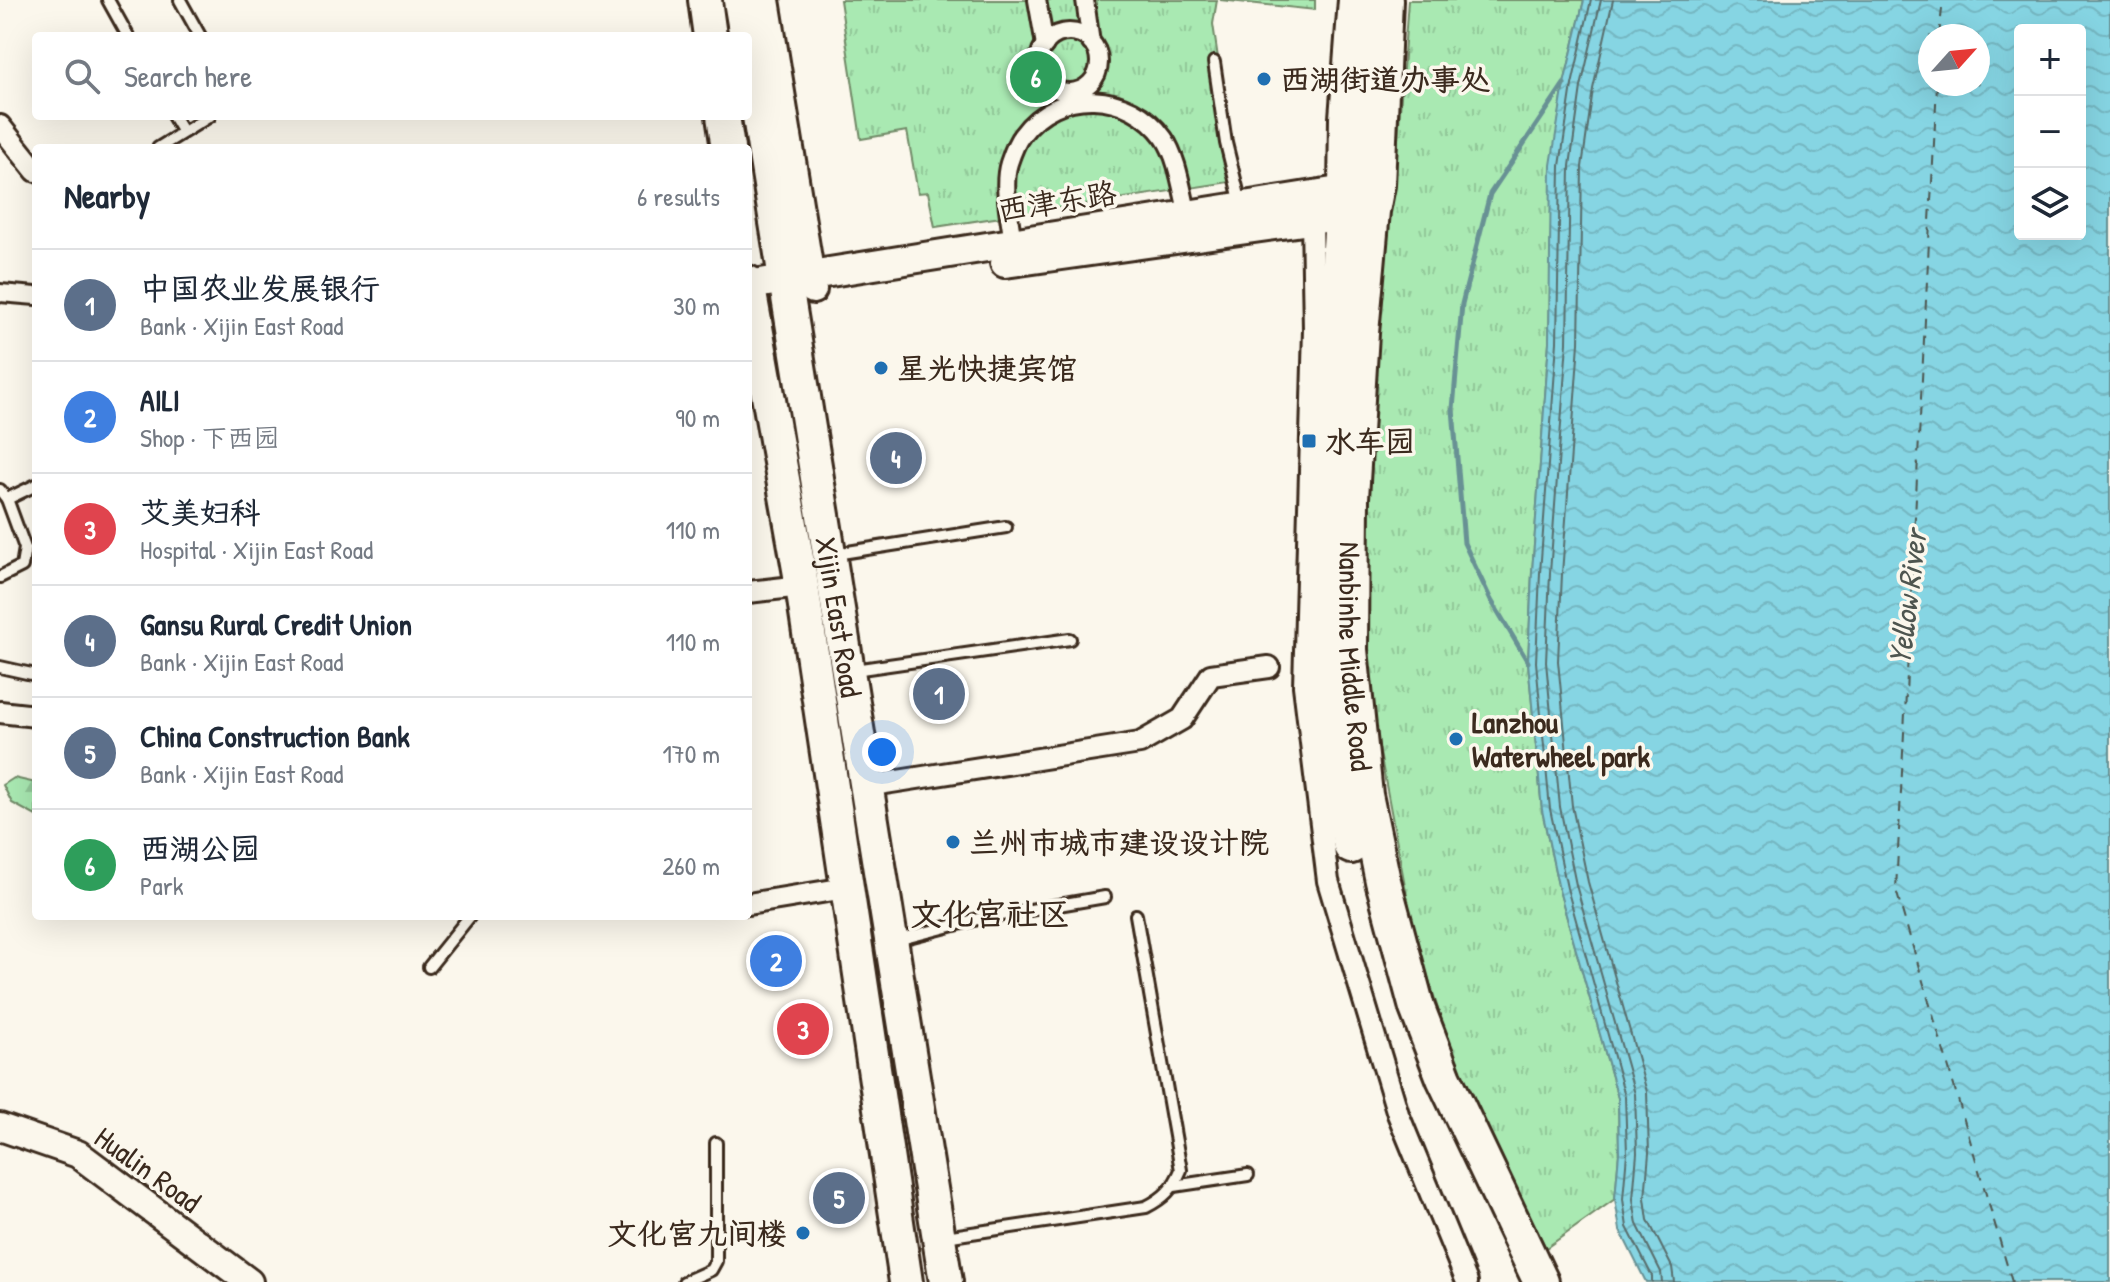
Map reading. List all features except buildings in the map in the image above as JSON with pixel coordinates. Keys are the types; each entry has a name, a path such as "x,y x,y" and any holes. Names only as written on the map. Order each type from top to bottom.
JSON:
{"highway":[{"name":"Nanbinhe Middle Road","path":"1356,0 1347,118 1350,204 1361,333 1351,498 1350,650 1365,795 1383,881 1417,1008 1444,1078 1541,1282"},
{"name":"Nanbinhe Middle Road","path":"1385,0 1350,204 1325,493 1325,644 1340,789 1373,940 1418,1072 1517,1282"}],"main road":[{"path":"705,0 709,32"},
{"path":"740,0 745,32"},
{"name":"Xijin East Road","path":"752,67 799,284 829,555 946,1282"},
{"path":"724,120 727,144"},
{"name":"西津东路","path":"799,284 1013,243 1241,206 1350,204"},
{"name":"西津东路","path":"752,288 799,284 1350,204"},
{"name":"Xijin East Road","path":"752,305 802,586 906,1282"}],"street":[{"name":"Xijin East Road","path":"766,0 799,284"},
{"path":"1037,0 1045,45"},
{"path":"1013,243 1007,200 1008,166 1021,135 1046,112 1076,96 1093,80 1098,69 1099,58 1091,43 1085,0"},
{"path":"1091,43 1076,33 1064,32 1053,36 1040,55 1039,67 1043,78 1051,87 1062,92 1111,101 1142,115 1165,139 1178,171 1188,215"},
{"path":"0,126 32,166"},
{"path":"1350,204 1314,345 1304,686 1328,881 1398,1114 1467,1282"},
{"path":"0,293 32,296"},
{"path":"752,592 802,586"},
{"path":"866,786 1140,743 1182,719 1211,675 1269,667"},
{"path":"0,712 32,716"},
{"path":"752,903 846,888"},
{"name":"Hualin Road","path":"0,1127 78,1154 249,1282"}],"lane":[{"path":"108,0 126,32"},
{"path":"180,0 198,32"},
{"path":"1214,62 1226,143 1241,206"},
{"path":"175,120 182,131"},
{"path":"164,144 203,120"},
{"path":"0,577 22,566 25,548 3,495 32,486"},
{"path":"829,555 1006,527"},
{"path":"848,671 1070,639"},
{"path":"0,667 32,674"},
{"path":"891,942 978,919 1105,897"},
{"path":"939,1238 1146,1207 1162,1199 1174,1186 1181,1170 1136,915"},
{"path":"429,967 467,920"},
{"path":"684,1282 711,1270 716,1261 716,1143"},
{"path":"1174,1186 1248,1175"}],"green space":[{"path":"840,0 1217,0 1213,24 1236,181 935,227 928,192 918,193 907,131 861,139"},
{"path":"1220,0 1315,0 1315,10"},
{"name":"Lanzhou Waterwheel park","path":"1408,0 1584,0 1564,84 1552,165 1549,342 1528,662 1542,810 1559,890 1618,1098 1619,1153 1615,1199 1546,1248 1457,1071 1413,928 1364,668 1369,437 1384,247 1397,152"},
{"path":"14,778 32,782 32,814 12,803 3,785"}],"water":[{"name":"Yellow River","path":"1584,0 2110,0 2110,1282 1646,1282 1620,1230 1615,1199 1619,1153 1618,1098 1559,890 1542,810 1528,662 1549,342 1551,165 1564,84"}],"waterway":[{"path":"1528,662 1491,600 1464,543 1453,409 1462,304 1490,194 1564,84"}],"ferry route":[{"path":"1940,24 1943,0"},
{"path":"1936,96 1896,890 2012,1282"}],"place":[{"name":"西湖公园","path":"1036,77"},
{"name":"西湖街道办事处","path":"1264,79"},
{"name":"星光快捷宾馆","path":"881,368"},
{"name":"水车园","path":"1309,441"},
{"name":"Gansu Rural Credit Union","path":"896,458"},
{"name":"中国农业发展银行","path":"939,694"},
{"name":"Lanzhou Waterwheel park","path":"1456,739"},
{"name":"兰州市城市建设设计院","path":"953,842"},
{"name":"AILI","path":"776,961"},
{"name":"艾美妇科","path":"803,1029"},
{"name":"China Construction Bank","path":"839,1198"},
{"name":"文化宫九间楼","path":"803,1233"}],"district":[{"name":"文化宫社区","path":"990,913"}]}
